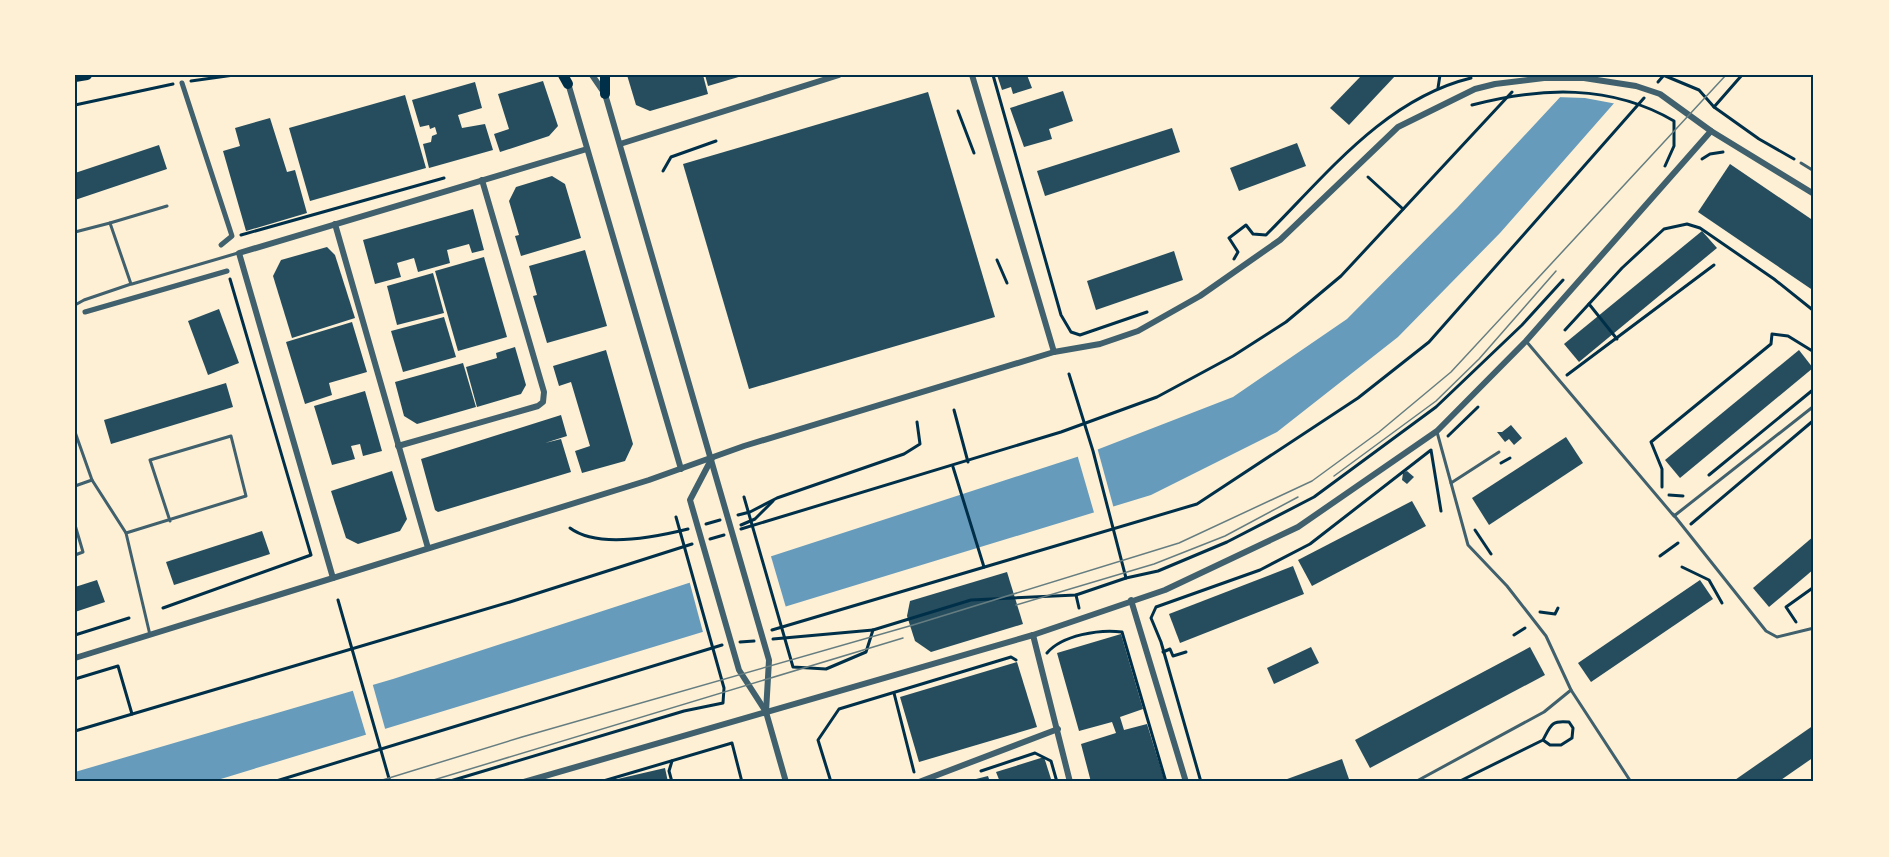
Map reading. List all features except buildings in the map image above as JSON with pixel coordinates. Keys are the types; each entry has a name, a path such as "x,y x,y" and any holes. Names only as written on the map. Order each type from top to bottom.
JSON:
{"main road":[{"path":"75,77 87,75"},
{"path":"605,75 605,94"}],"street":[{"path":"592,75 605,94 769,660 766,712"},
{"path":"620,144 839,75"},
{"path":"972,75 1054,352"},
{"path":"566,78 681,469"},
{"path":"75,658 1054,352 1100,344 1138,331 1200,296 1280,240 1398,127 1475,89 1544,78 1584,78 1636,86 1660,94 1711,131 1814,194"},
{"path":"182,82 232,236 221,245"},
{"path":"524,782 1033,635 1165,590 1298,527 1437,431 1526,340 1711,131"},
{"path":"333,578 239,253 587,149"},
{"path":"398,446 538,406 543,402 544,392 482,180"},
{"path":"335,224 428,548"},
{"path":"85,312 228,271"},
{"path":"712,458 690,500 692,512 739,670 766,712 786,782"},
{"path":"1131,600 1186,782"},
{"path":"1033,635 1071,782"},
{"path":"919,782 1058,729"}],"lane":[{"path":"1801,163 1814,171"},
{"path":"75,232 167,206"},
{"path":"110,223 130,285"},
{"path":"75,306 84,300 130,285 239,253"},
{"path":"1526,340 1672,513 1766,631 1777,638 1814,628"},
{"path":"1672,513 1674,516 1814,406"},
{"path":"1437,431 1468,545 1507,586 1546,636 1571,690 1631,782"},
{"path":"75,432 92,480 126,533 150,635"},
{"path":"126,533 170,521 246,496 231,436 150,460 170,521"},
{"path":"1451,483 1499,452"},
{"path":"75,486 92,480"},
{"path":"75,525 83,552 75,555"},
{"path":"1415,782 1544,712 1571,690"}],"path":[{"path":"75,105 182,82 234,75"},
{"path":"993,75 1061,315 1067,327 1080,335 1148,312"},
{"path":"1438,88 1440,75"},
{"path":"1652,88 1664,75 1699,90 1714,107 1759,139 1801,163"},
{"path":"1714,107 1742,75"},
{"path":"1231,264 1238,252 1229,238 1246,225 1253,234 1266,235 1361,140 1400,108 1438,88 1473,77"},
{"path":"75,730 87,729 968,462 1061,432 1157,397 1233,356 1286,322 1341,276 1519,83"},
{"path":"1472,105 1530,93 1580,92 1653,108 1674,121 1674,146 1663,169"},
{"path":"767,632 1197,504 1358,398 1430,342 1645,97"},
{"path":"958,111 974,153"},
{"path":"663,171 671,157 716,141"},
{"path":"1701,160 1710,154 1724,152 1731,156"},
{"path":"1368,177 1403,209"},
{"path":"232,236 270,228 444,178"},
{"path":"1565,330 1622,268 1664,229 1687,224 1700,228 1774,279 1814,311"},
{"path":"997,260 1007,283"},
{"path":"1569,382 1565,376 1714,265"},
{"path":"163,608 311,555 228,271"},
{"path":"732,642 873,630 972,600 1076,595 1126,578 1158,571 1227,542 1314,497 1436,407 1522,325 1569,274"},
{"path":"1589,304 1617,339"},
{"path":"1689,492 1682,497 1665,494 1660,484 1662,469 1651,442 1771,344 1773,334 1788,336 1814,352"},
{"path":"1069,374 1093,451 1126,578"},
{"path":"1707,477 1814,389"},
{"path":"954,411 968,462"},
{"path":"1692,530 1691,523 1814,420"},
{"path":"570,528 592,539 628,538 666,534 750,512 777,498 904,454 920,444 917,422"},
{"path":"1201,782 1151,618 1156,607 1260,570 1310,544 1431,450 1441,511"},
{"path":"1500,464 1510,458"},
{"path":"953,466 984,567"},
{"path":"744,497 793,667 826,669 866,652 873,630"},
{"path":"447,782 673,714 723,702 724,688 676,517"},
{"path":"1469,523 1494,558"},
{"path":"1659,556 1678,543"},
{"path":"1682,567 1709,580 1722,603"},
{"path":"1787,626 1798,622 1786,607 1814,587"},
{"path":"338,600 390,782"},
{"path":"1532,603 1540,612 1548,614 1555,614 1558,608"},
{"path":"75,635 129,618"},
{"path":"1514,635 1525,628"},
{"path":"1047,652 1053,645 1106,629 1122,632 1166,782"},
{"path":"273,782 755,635"},
{"path":"1163,652 1170,649 1173,656 1186,652"},
{"path":"831,782 818,740 839,710 1011,657 1016,660"},
{"path":"75,679 118,666 132,714"},
{"path":"894,693 914,770 913,776"},
{"path":"1458,782 1543,740 1550,724 1556,720 1569,722 1573,728 1572,738 1566,743 1550,745 1543,740"},
{"path":"600,782 732,743 741,782"},
{"path":"980,772 1035,753 1051,761 1057,782"},
{"path":"672,761 669,771 672,782"}],"water":[{"path":"1576,80 1630,85 1500,233 1398,337 1277,432 1151,495 211,782 75,782 75,772 393,679 1086,454 1233,397 1347,319 1457,208"}],"pier":[{"path":"1577,75 1641,75 1617,104 1585,98 1556,97"},
{"path":"1097,447 1114,509 1095,516 1077,454"},
{"path":"770,553 787,611 704,636 689,580"},
{"path":"372,682 386,732 367,738 352,688"}],"tram line":[{"path":"376,782 522,737 913,625 1179,543 1312,481 1379,432 1451,372 1726,75"},
{"path":"1334,476 1436,401 1479,359 1556,271"},
{"path":"1016,605 1154,564 1225,536 1298,497"},
{"path":"427,782 903,638"}]}
